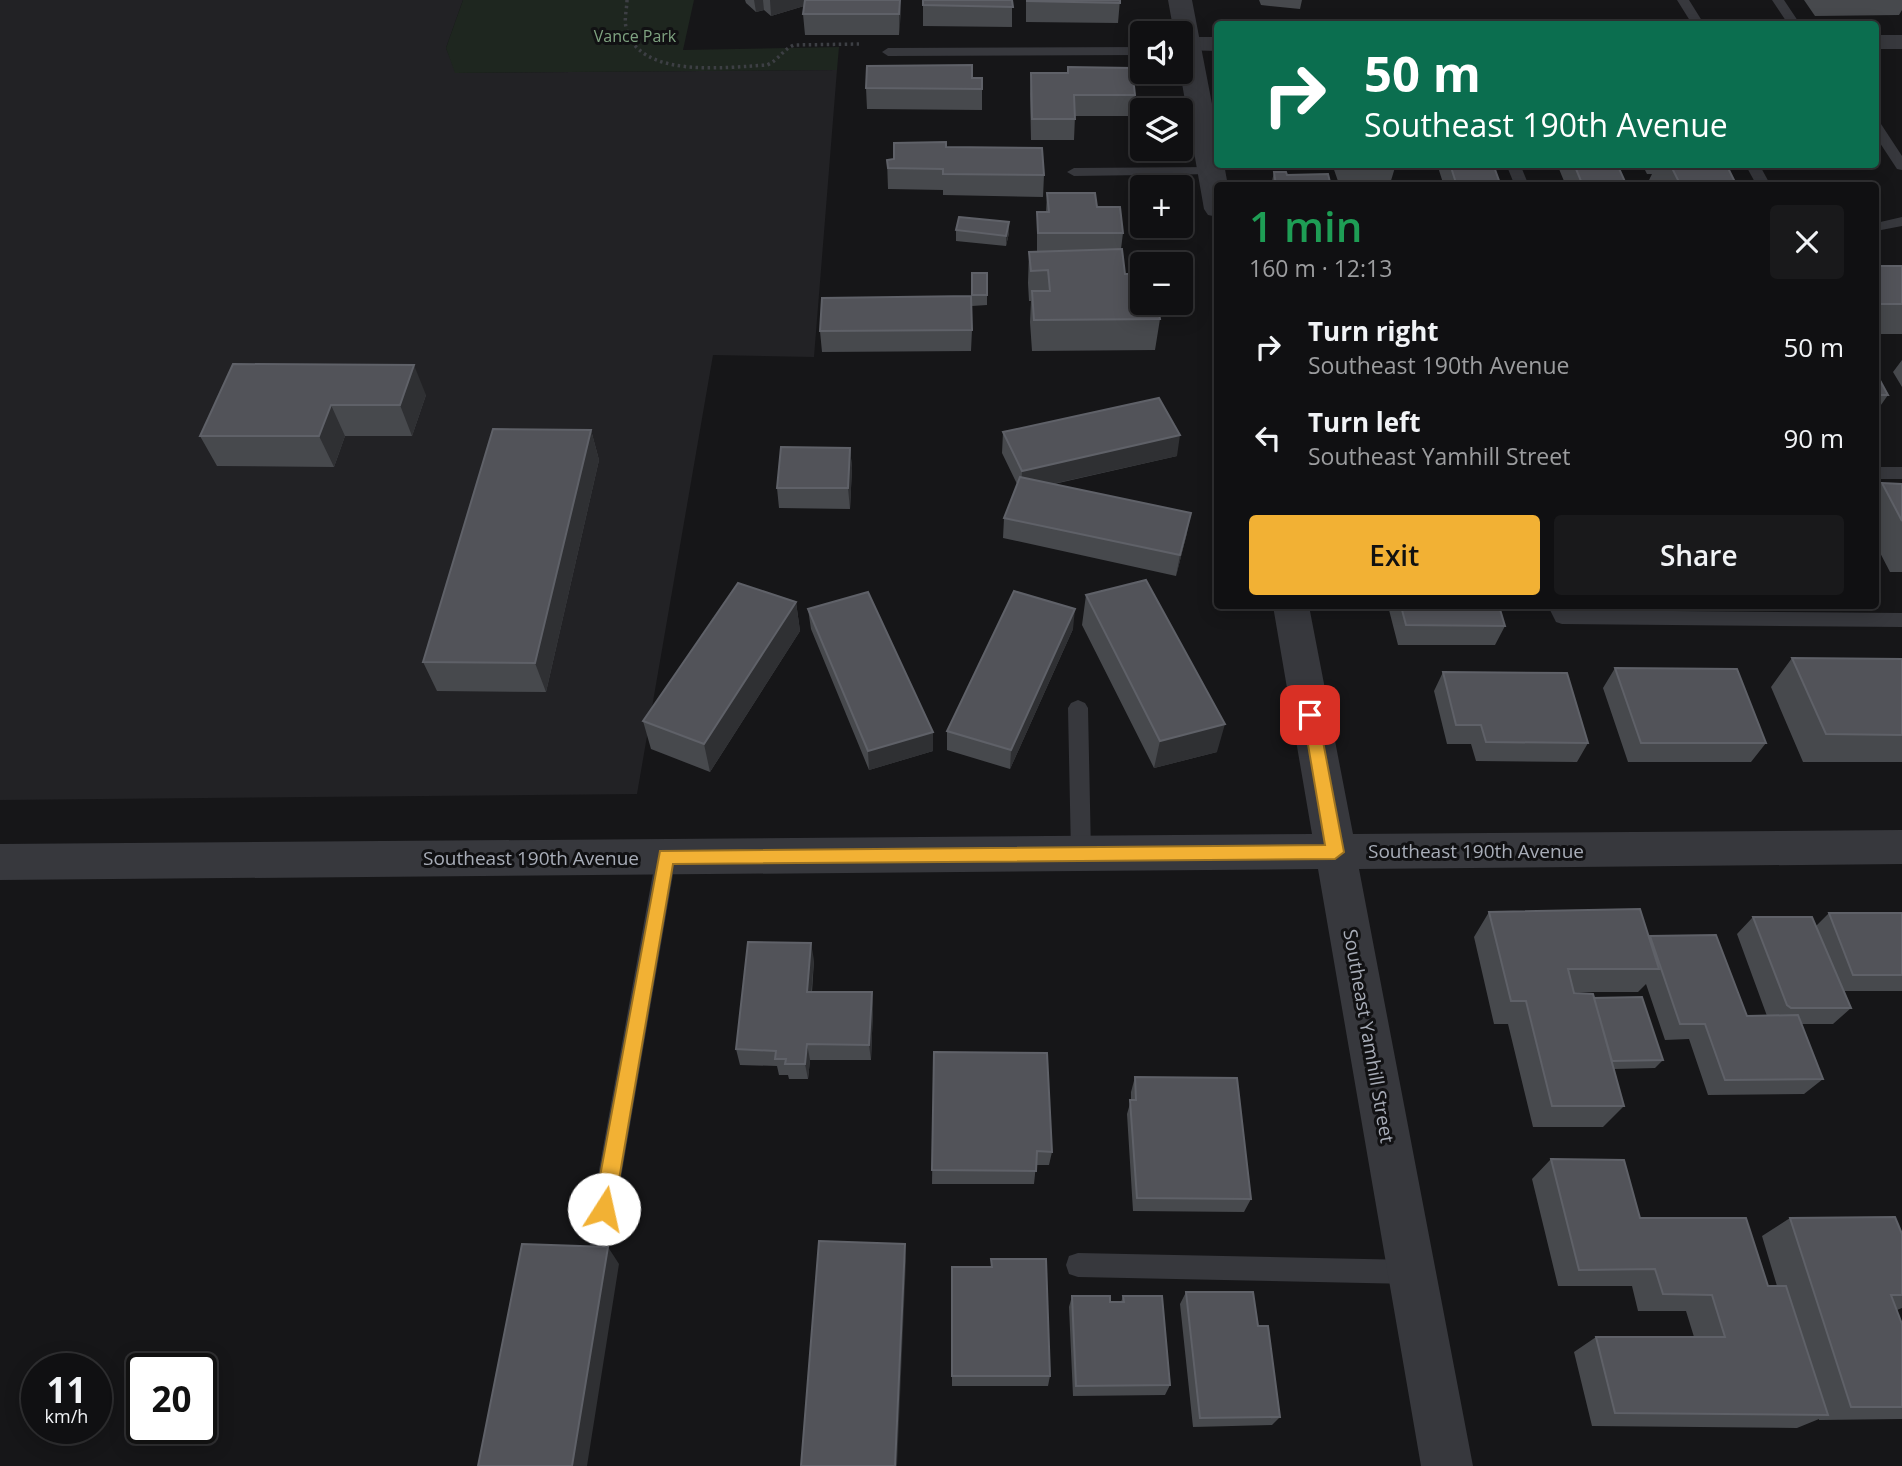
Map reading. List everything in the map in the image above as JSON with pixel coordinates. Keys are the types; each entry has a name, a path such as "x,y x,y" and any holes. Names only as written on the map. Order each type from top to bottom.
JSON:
{"street":[{"path":"1180,0 1182,21"},
{"path":"1879,42 1902,42"},
{"path":"1193,45 1214,44"},
{"path":"1193,84 1214,187"},
{"name":"Southeast Yamhill Street","path":"1292,609 1447,1466"},
{"name":"Southeast 190th Avenue","path":"0,862 1902,847"}],"lane":[{"path":"1683,0 1696,21"},
{"path":"1778,0 1792,21"},
{"path":"888,52 1130,51"},
{"path":"1879,132 1902,166"},
{"path":"1074,173 1211,171"},
{"path":"1879,227 1888,227 1902,221"},
{"path":"1879,473 1902,473"},
{"path":"1558,609 1562,617 1902,620"},
{"path":"1078,708 1081,854"},
{"path":"599,1236 666,857"},
{"path":"1078,1265 1412,1272"}],"path":[{"path":"627,0 625,23 635,48 666,64 774,64 784,49 802,44 875,43 886,47 888,52"}],"shaded area":[{"path":"0,0 463,0 446,48 456,73 837,70 814,357 713,355 637,794 0,800"}],"green space":[{"name":"Vance Park","path":"463,0 694,0 683,50 839,47 837,70 455,73 446,48"}],"building":[{"path":"805,0 900,0 899,14 803,14"},
{"path":"923,0 1012,0 1013,7 923,5"},
{"path":"1120,0 1120,3 1027,1"},
{"path":"972,65 972,78 982,78 982,89 866,88 867,66"},
{"path":"1068,67 1130,68 1130,84 1134,84 1135,95 1074,95 1075,119 1032,119 1031,73 1068,73"},
{"path":"946,142 946,147 1042,148 1044,175 943,174 943,169 888,168 887,160 894,159 894,143"},
{"path":"1451,168 1494,168 1500,182 1456,182"},
{"path":"1576,168 1619,168 1625,182 1581,182"},
{"path":"1672,168 1728,168 1735,182 1679,182"},
{"path":"1274,172 1286,172 1287,175 1328,174 1330,182 1275,182"},
{"path":"1047,193 1095,193 1097,207 1120,207 1123,233 1038,233 1037,212 1049,212"},
{"path":"959,217 1009,222 1006,236 956,230"},
{"path":"1122,249 1125,274 1130,274 1130,315 1159,315 1160,319 1034,320 1032,291 1050,291 1048,270 1031,271 1029,252"},
{"path":"1879,266 1902,266 1902,304 1879,304"},
{"path":"972,273 987,273 987,295 972,295"},
{"path":"971,296 972,330 820,331 822,298"},
{"path":"233,364 414,365 400,405 331,405 319,436 200,436"},
{"path":"1879,378 1888,395 1879,395"},
{"path":"1159,398 1180,435 1022,471 1003,432"},
{"path":"493,429 591,430 535,663 423,662"},
{"path":"781,447 850,448 848,488 777,488"},
{"path":"1020,477 1191,513 1180,555 1004,518"},
{"path":"1882,483 1902,484 1902,521"},
{"path":"1146,580 1225,724 1160,741 1086,595"},
{"path":"738,583 796,602 704,744 643,721"},
{"path":"1014,591 1075,609 1011,750 947,731"},
{"path":"868,592 933,732 868,751 808,609"},
{"path":"1402,609 1500,609 1505,626 1406,625"},
{"path":"1792,658 1902,659 1902,735 1826,734"},
{"path":"1615,668 1737,669 1766,743 1641,743"},
{"path":"1443,672 1567,673 1588,743 1486,742 1481,725 1456,725"},
{"path":"1640,909 1659,969 1568,969 1574,993 1593,994 1624,1106 1552,1106 1526,1001 1511,1001 1489,912"},
{"path":"1829,913 1902,913 1902,975 1853,975"},
{"path":"1753,917 1812,917 1851,1008 1791,1008 1787,1005"},
{"path":"1716,935 1747,1016 1798,1015 1823,1079 1725,1080 1705,1024 1680,1024 1650,936"},
{"path":"748,942 811,943 807,992 872,992 869,1045 807,1044 805,1064 785,1064 786,1059 775,1059 776,1051 736,1049"},
{"path":"1642,997 1663,1060 1612,1061 1594,998"},
{"path":"934,1052 1047,1053 1052,1152 1037,1151 1036,1171 932,1170"},
{"path":"1135,1077 1237,1078 1251,1199 1137,1198 1130,1100 1136,1100"},
{"path":"1551,1159 1624,1160 1640,1218 1746,1218 1768,1286 1786,1286 1828,1415 1615,1413 1596,1337 1725,1337 1712,1295 1663,1294 1655,1269 1579,1270"},
{"path":"1895,1217 1902,1234 1902,1295 1891,1295 1902,1324 1902,1407 1851,1407 1790,1218"},
{"path":"819,1241 905,1244 895,1466 801,1466"},
{"path":"522,1244 608,1247 572,1466 478,1466"},
{"path":"991,1259 1046,1259 1050,1376 952,1376 952,1267 992,1267"},
{"path":"1186,1292 1253,1292 1258,1326 1268,1326 1280,1417 1200,1418"},
{"path":"1072,1296 1110,1296 1110,1302 1124,1302 1123,1296 1162,1296 1170,1385 1076,1386"}],"route":[{"path":"604,1209 666,857 1335,852 1310,715"}]}
